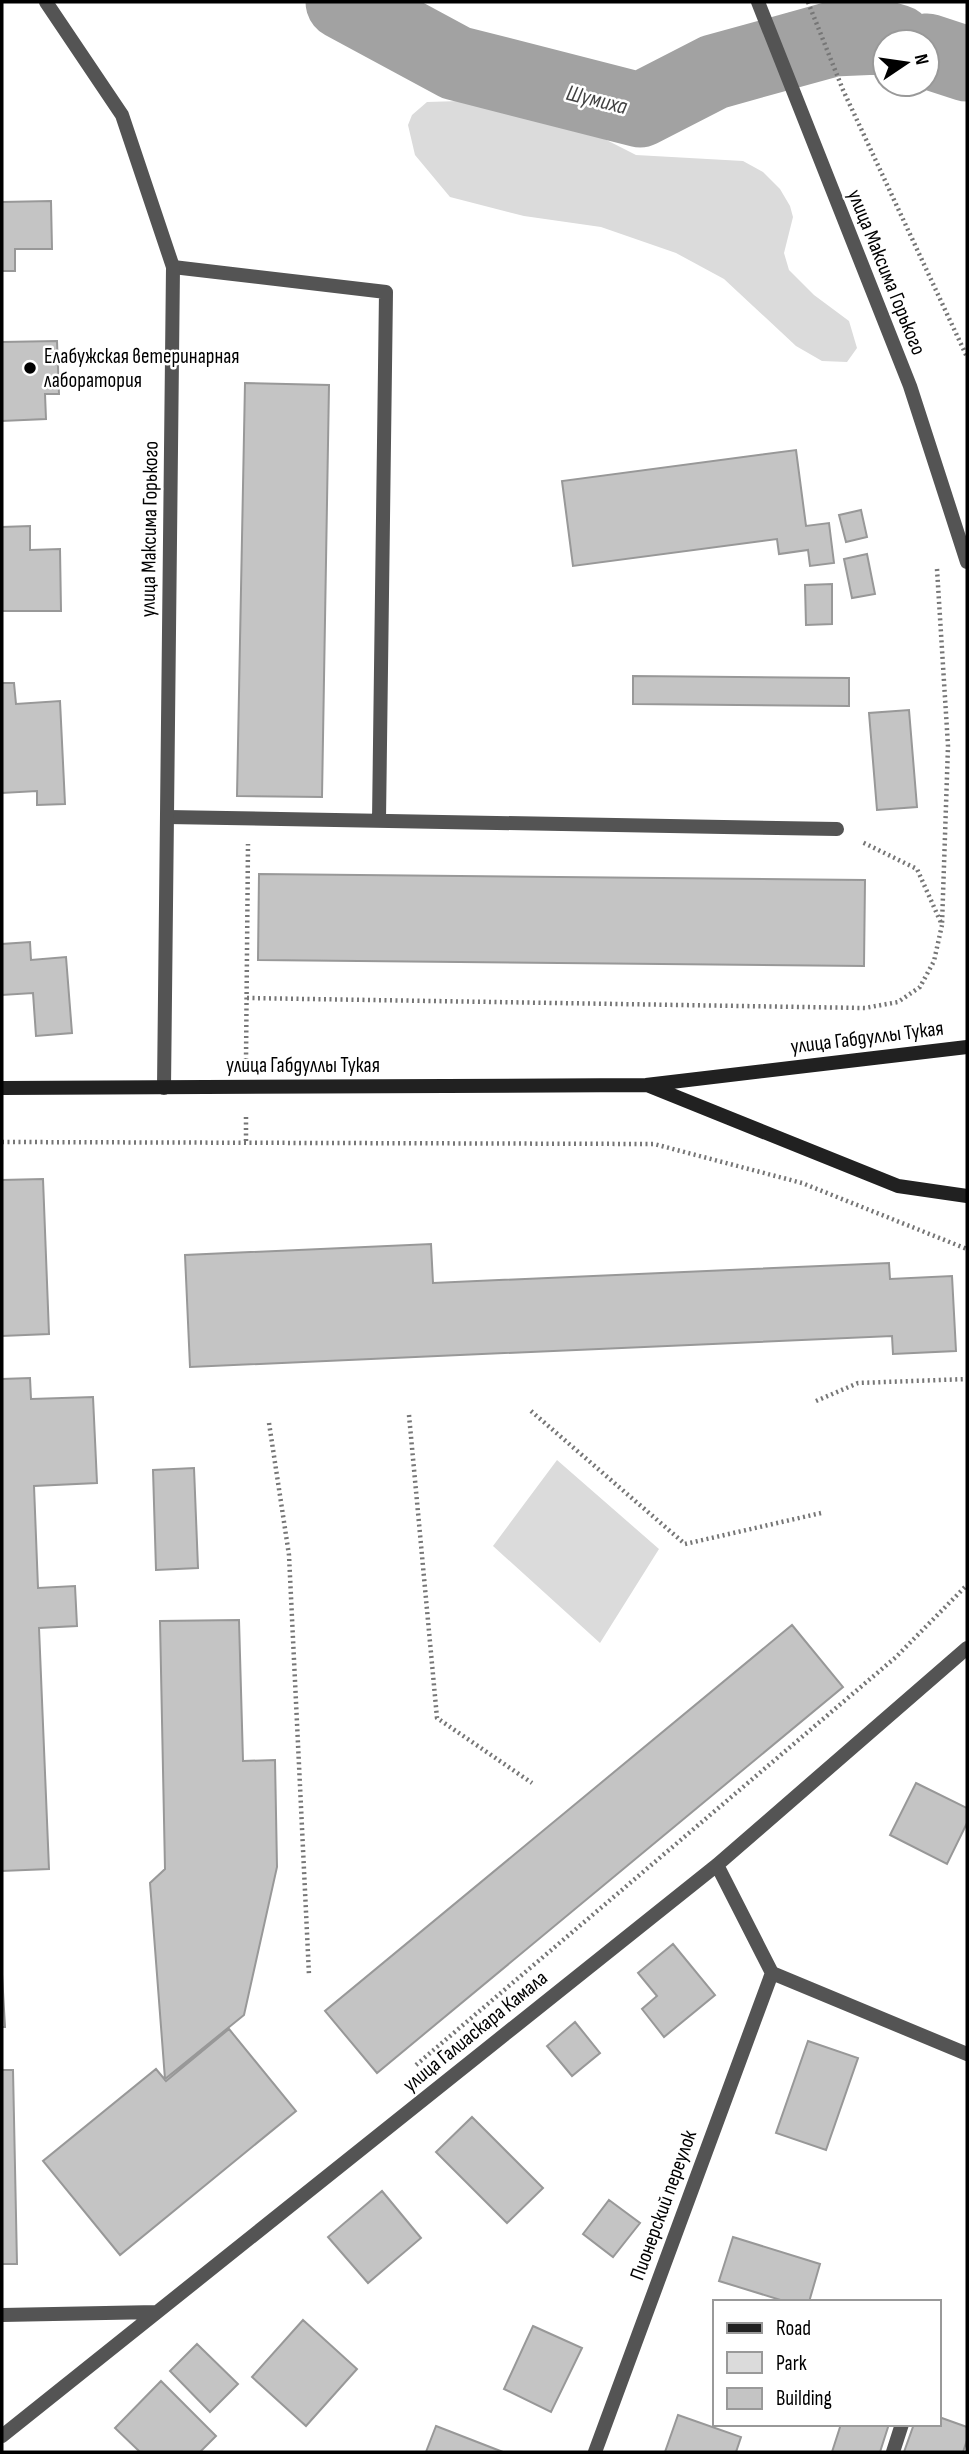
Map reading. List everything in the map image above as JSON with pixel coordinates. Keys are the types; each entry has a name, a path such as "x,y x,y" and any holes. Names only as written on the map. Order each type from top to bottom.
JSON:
{"main road":[{"name":"улица Габдуллы Тукая","path":"2,1088 646,1085 967,1047"},
{"name":"улица Габдуллы Тукая","path":"646,1085 898,1186 967,1196"}],"street":[{"name":"улица Максима Горького","path":"46,2 122,115 173,267 164,1088"},
{"name":"улица Максима Горького","path":"758,2 910,386 967,560"},
{"path":"173,267 386,292 379,820"},
{"path":"167,817 837,829"},
{"name":"улица Галиаскара Камала","path":"2,2437 717,1865 967,1648"},
{"path":"717,1865 772,1973 967,2054"},
{"name":"Пионерский переулок","path":"595,2452 772,1973"},
{"path":"2,2315 157,2312"},
{"path":"893,2452 901,2426"}],"path":[{"path":"808,2 843,90 967,356"},
{"path":"247,998 865,1008 898,1003 920,987 934,961 942,925 948,746 937,568"},
{"path":"246,1141 248,818"},
{"path":"837,829 917,869 942,925"},
{"path":"2,1142 654,1144 802,1183 967,1249"},
{"path":"817,1401 858,1383 967,1379"},
{"path":"530,1411 685,1544 821,1513"},
{"path":"409,1415 438,1718 531,1783"},
{"path":"269,1423 289,1555 309,1975"},
{"path":"407,2073 896,1657 967,1586"}],"green space":[{"path":"460,101 567,120 636,155 743,161 763,172 780,189 793,217 784,253 789,270 814,295 849,321 857,348 847,362 822,361 796,346 724,279 676,253 601,227 524,216 450,197 415,155 408,125 412,115 427,102"},
{"path":"557,1460 659,1549 600,1643 493,1546"}],"building":[{"path":"51,201 52,249 15,249 15,271 2,271 2,202"},
{"name":"Елабужская ветеринарная лаборатория","path":"57,341 59,394 45,394 46,419 2,421 2,342"},
{"path":"245,383 329,385 322,797 237,796"},
{"path":"796,450 806,526 829,523 834,563 810,566 808,550 779,554 777,539 573,566 562,481"},
{"path":"861,510 867,537 846,542 839,515"},
{"path":"30,526 30,550 60,549 61,611 2,611 2,527"},
{"path":"867,554 875,594 852,598 844,559"},
{"path":"832,584 832,624 806,625 805,585"},
{"path":"633,676 849,678 849,706 633,704"},
{"path":"2,683 14,683 16,704 60,701 65,804 37,805 37,791 2,793"},
{"path":"909,710 917,807 877,810 869,713"},
{"path":"259,874 865,880 864,966 258,960"},
{"path":"30,942 31,960 66,957 72,1033 36,1036 33,993 2,995 2,944"},
{"path":"43,1179 49,1334 2,1336 2,1180"},
{"path":"431,1244 433,1283 889,1263 890,1279 952,1276 956,1351 893,1354 892,1336 190,1367 185,1255"},
{"path":"30,1378 31,1399 93,1397 97,1483 34,1486 38,1588 75,1586 77,1626 39,1628 49,1869 2,1871 2,1379"},
{"path":"194,1468 198,1568 156,1570 153,1470"},
{"path":"239,1620 243,1761 275,1760 277,1867 244,2015 165,2079 150,1883 165,1869 160,1621"},
{"path":"792,1625 843,1687 377,2073 325,2011"},
{"path":"916,1783 967,1808 967,1823 947,1864 890,1835"},
{"path":"673,1944 715,1995 664,2037 642,2009 657,1996 638,1973"},
{"path":"2,1974 5,2027 2,2027"},
{"path":"575,2022 600,2053 572,2076 547,2046"},
{"path":"229,2029 296,2111 120,2255 43,2161 156,2069 166,2081"},
{"path":"808,2041 858,2058 826,2150 776,2133"},
{"path":"2,2070 13,2070 17,2264 2,2264"},
{"path":"472,2117 543,2188 507,2223 436,2152"},
{"path":"382,2191 421,2238 368,2283 328,2237"},
{"path":"609,2200 640,2223 613,2257 583,2234"},
{"path":"733,2237 820,2264 810,2300 781,2300 719,2281"},
{"path":"303,2320 357,2369 306,2426 252,2377"},
{"path":"533,2326 582,2348 551,2412 504,2389"},
{"path":"197,2344 238,2384 210,2412 170,2371"},
{"path":"161,2381 216,2436 200,2452 140,2452 115,2428"},
{"path":"678,2415 741,2437 736,2452 665,2452"},
{"path":"941,2418 967,2427 963,2452 904,2452 913,2426 941,2426"},
{"path":"436,2426 503,2452 426,2452"},
{"path":"840,2426 888,2426 880,2452 832,2452"}],"waterway":[{"name":"Шумиха","path":"343,2 456,63 640,110 714,72 833,39 871,37"},
{"name":"Шумиха","path":"941,56 967,64"}],"place":[{"name":"Елабужская ветеринарная лаборатория","path":"30,368"}]}
